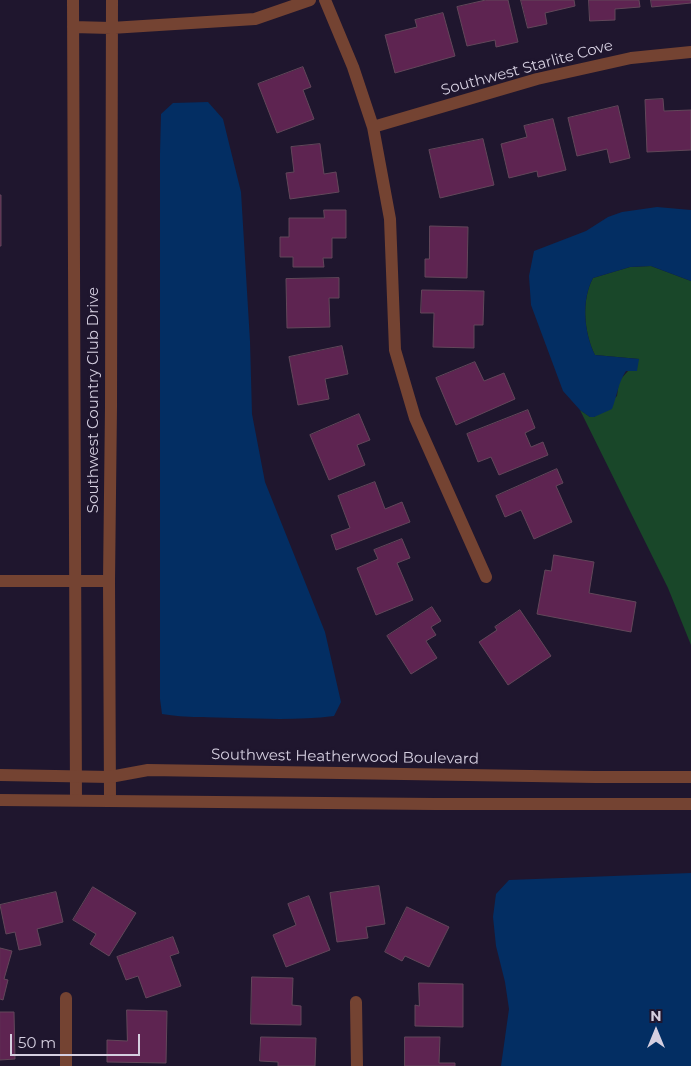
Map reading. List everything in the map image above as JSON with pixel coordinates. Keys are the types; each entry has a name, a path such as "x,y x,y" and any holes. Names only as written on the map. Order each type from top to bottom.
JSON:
{"street":[{"name":"Southwest Country Club Drive","path":"73,0 76,800"},
{"name":"Southwest Country Club Drive","path":"110,800 109,581 112,407 112,0"},
{"path":"73,27 111,28 255,19 310,0"},
{"path":"325,0 353,67 373,127 390,218 395,350 414,418 486,577"},
{"name":"Southwest Starlite Cove","path":"373,127 538,80 631,58 691,52"},
{"path":"0,581 109,581"},
{"name":"Southwest Heatherwood Boulevard","path":"0,776 110,777 148,770 691,777"},
{"path":"0,800 691,804"},
{"path":"66,998 66,1066"},
{"path":"356,1002 357,1066"}],"green space":[{"path":"651,266 691,281 691,645 668,588 580,410 590,417 594,417 617,396 619,381 639,359 595,355 588,337 585,316 587,296 593,278 630,267"}],"water":[{"path":"208,102 223,119 241,192 250,341 252,414 265,482 325,632 341,702 334,716 272,719 189,717 162,714 160,699 161,114 173,103"},
{"path":"657,207 691,210 691,281 651,266 630,267 593,278 587,296 585,316 588,337 595,355 639,359 637,371 626,371 623,376 612,409 590,417 580,410 563,391 531,305 529,276 534,251 586,231 608,217 622,212"},
{"path":"691,873 691,1066 501,1066 509,1009 505,982 496,946 493,917 496,894 509,880"}],"building":[{"path":"486,0 508,0 518,42 496,47 495,40 467,46 457,7"},
{"path":"521,0 574,0 575,6 545,13 547,24 528,28"},
{"path":"589,0 639,0 640,7 615,9 615,20 590,21"},
{"path":"651,0 691,0 691,3 652,7"},
{"path":"443,13 455,56 395,73 385,35 417,27 415,20"},
{"path":"303,67 311,87 303,90 314,119 277,133 258,84"},
{"path":"663,99 664,111 691,110 691,150 647,152 645,100"},
{"path":"618,106 630,158 610,163 607,149 577,156 568,118"},
{"path":"553,119 566,170 538,177 537,171 509,178 501,144 527,137 524,126"},
{"path":"483,139 494,185 440,198 429,150"},
{"path":"320,144 324,174 336,172 339,192 290,199 286,173 294,172 291,147"},
{"path":"1,195 1,246 0,246"},
{"path":"324,210 346,210 346,238 332,238 332,258 323,258 324,267 293,267 293,257 280,257 280,237 289,237 289,218 324,218"},
{"path":"430,226 468,227 467,278 425,277 425,259 429,259"},
{"path":"339,278 339,298 329,298 330,327 287,328 286,279"},
{"path":"422,290 484,291 483,325 474,325 474,348 433,347 434,313 421,313"},
{"path":"342,346 348,374 325,379 329,399 298,405 289,357"},
{"path":"475,362 484,381 504,373 515,399 456,425 436,378"},
{"path":"528,410 535,428 525,433 531,447 543,442 548,455 499,475 491,457 478,462 467,434"},
{"path":"359,414 370,440 357,445 365,465 329,480 310,435"},
{"path":"557,469 563,483 556,486 572,522 534,539 521,510 505,517 496,496"},
{"path":"375,482 385,509 402,502 410,522 336,550 331,535 350,528 338,496"},
{"path":"402,539 410,558 397,563 413,600 376,615 357,568 378,559 374,550"},
{"path":"554,555 594,562 589,593 636,602 631,632 537,614 545,570 551,571"},
{"path":"432,607 441,621 431,627 436,635 426,641 437,658 411,674 387,636"},
{"path":"520,610 551,656 508,685 479,642 497,630 495,627"},
{"path":"379,886 385,924 366,927 368,938 337,942 330,893"},
{"path":"93,887 136,913 109,956 90,944 96,934 73,920"},
{"path":"56,892 63,922 37,929 41,945 19,950 15,932 6,934 0,905"},
{"path":"309,896 330,950 286,967 273,935 296,925 288,904"},
{"path":"407,907 449,927 429,967 405,956 402,961 385,952"},
{"path":"173,937 179,953 170,956 181,986 146,998 138,976 126,980 117,957"},
{"path":"0,948 12,951 4,979 8,980 3,1000 0,999"},
{"path":"252,977 293,978 292,1005 301,1006 301,1025 251,1024"},
{"path":"419,983 463,984 463,1027 415,1026 415,1005 419,1006"},
{"path":"127,1010 167,1011 166,1063 107,1062 107,1040 127,1041"},
{"path":"0,1012 14,1012 15,1059 0,1060"},
{"path":"261,1037 316,1038 315,1066 278,1066 278,1062 260,1061"},
{"path":"405,1037 440,1037 439,1063 455,1063 455,1066 405,1066"}]}
